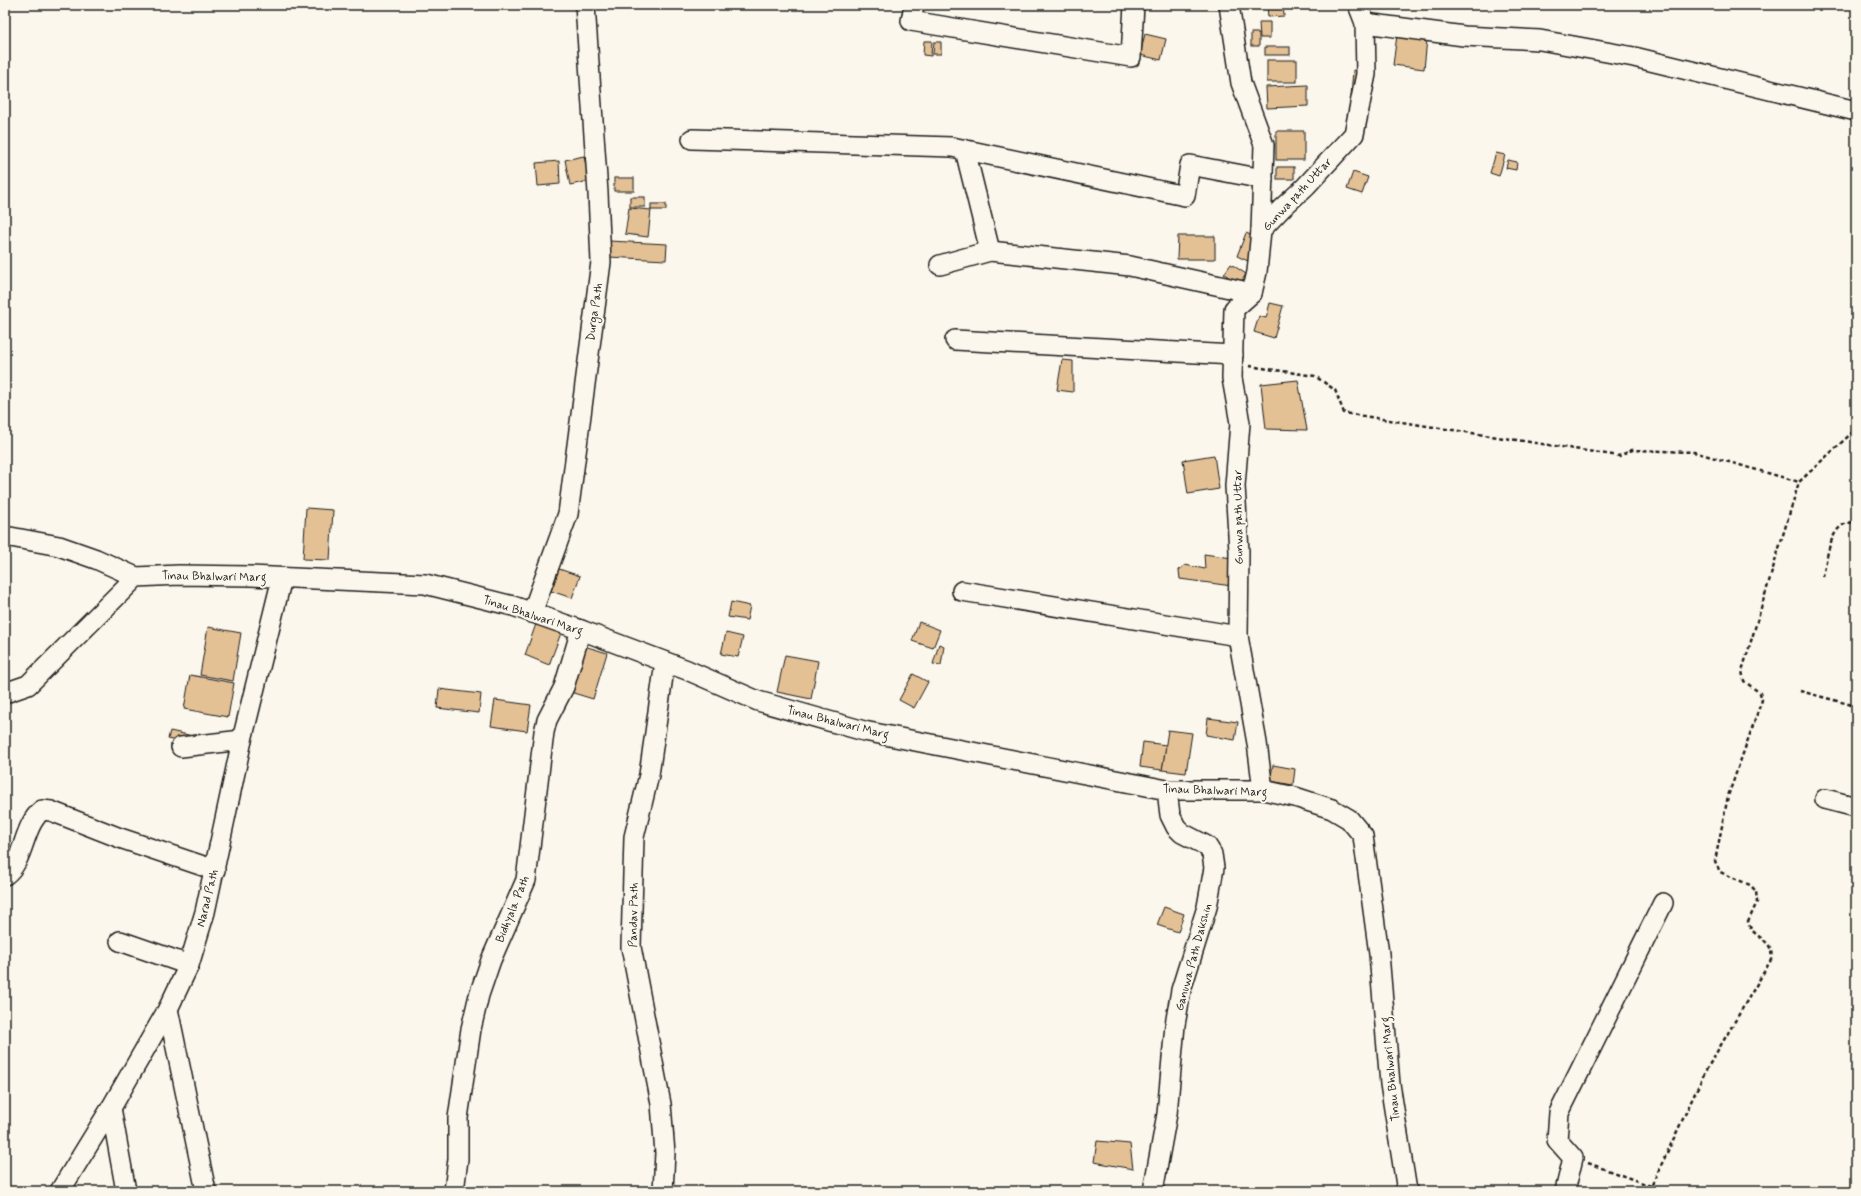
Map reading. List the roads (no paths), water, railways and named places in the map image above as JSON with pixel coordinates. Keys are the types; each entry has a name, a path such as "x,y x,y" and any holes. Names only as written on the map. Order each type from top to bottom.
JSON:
{"street":[{"name":"Durga Path","path":"532,613 568,514 601,262 598,193 585,5"},
{"path":"914,5 911,21 1131,57 1134,5"},
{"path":"1228,5 1241,83 1264,145 1261,230"},
{"name":"Gunwa path Uttar","path":"1263,790 1257,743 1238,636 1239,550 1235,486 1240,423 1232,378 1234,309 1252,293 1257,272 1261,230 1305,187 1354,134 1366,74 1365,23 1358,5"},
{"path":"1365,23 1464,36 1540,40 1634,57 1856,111"},
{"path":"692,139 952,147 1185,196 1190,165 1263,179"},
{"path":"964,150 990,251"},
{"path":"940,265 990,251 1130,266 1252,293"},
{"path":"955,340 1233,360"},
{"path":"5,536 59,546 96,559 136,576 28,685 5,693"},
{"name":"Tinau Bhalwari Marg","path":"136,576 179,575 425,584 532,613 665,662 758,701 864,731 1167,790 1263,790 1295,797 1332,809 1349,819 1363,836 1379,954 1390,1084 1407,1191"},
{"name":"Narad Path","path":"60,1191 111,1108 168,1008 189,965 206,912 242,740 282,578"},
{"path":"962,590 1238,636"},
{"name":"Bidhyala Path","path":"454,1191 458,1159 458,1118 471,1029 491,960 526,880 544,732 547,720 564,687 581,630"},
{"name":"Pandav Path","path":"663,1191 665,1153 661,1104 631,947 634,837 649,775 665,662"},
{"path":"181,747 242,740"},
{"name":"Ganuwa Path Dakshin","path":"1153,1191 1167,1114 1175,1025 1181,990 1207,907 1214,868 1212,854 1207,846 1182,833 1176,827 1170,815 1167,790"},
{"path":"1825,799 1856,807"},
{"path":"5,875 14,868 33,817 42,810 51,811 120,838 214,870"},
{"path":"1565,1191 1573,1158 1557,1140 1558,1114 1663,903"},
{"path":"120,941 189,965"},
{"path":"168,1008 206,1191"},
{"path":"111,1108 126,1191"}]}
